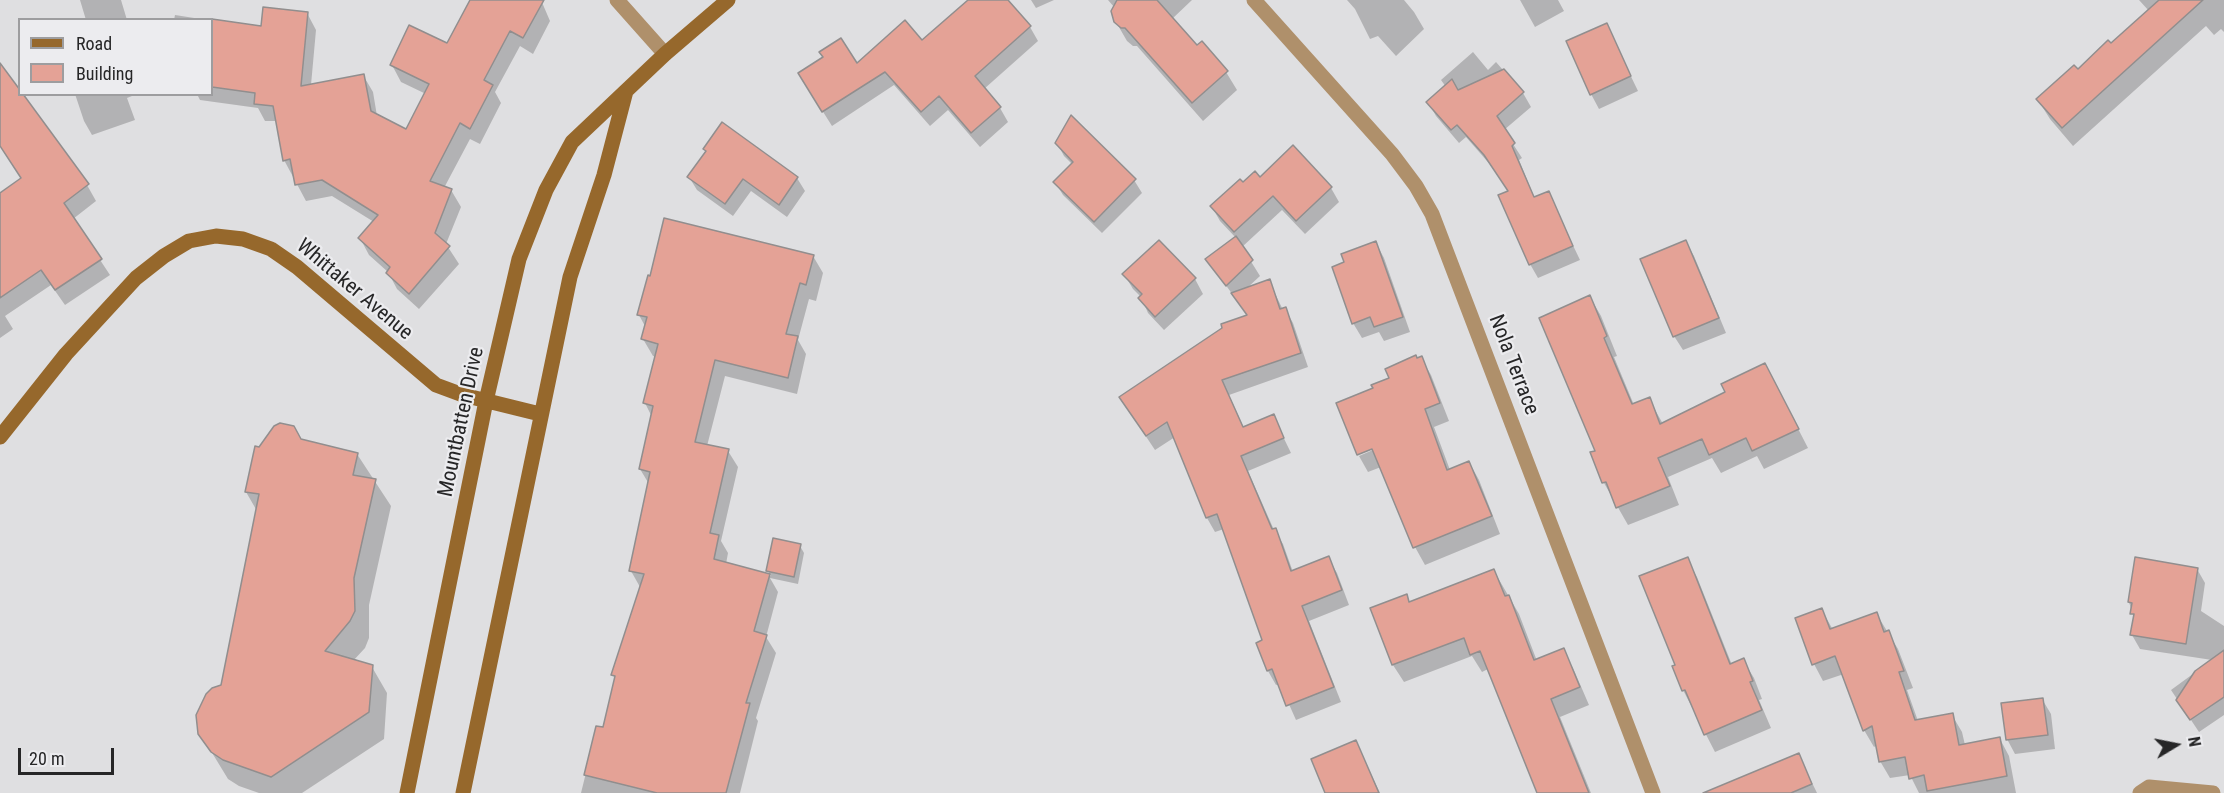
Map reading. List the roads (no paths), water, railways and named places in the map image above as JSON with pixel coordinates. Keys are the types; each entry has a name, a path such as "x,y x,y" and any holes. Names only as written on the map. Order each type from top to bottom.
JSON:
{"main road":[{"name":"Mountbatten Drive","path":"407,793 486,401 519,259 546,190 572,142 665,54 728,0"},
{"path":"463,793 570,277 604,175 626,91"},
{"name":"Whittaker Avenue","path":"0,437 66,354 136,278 164,256 189,241 216,236 243,239 271,249 297,267 436,386 540,414"}],"street":[{"path":"617,0 665,54"},
{"name":"Nola Terrace","path":"1254,0 1392,153 1416,186 1432,214 1653,793"},
{"path":"2140,793 2149,787 2212,793"}]}
